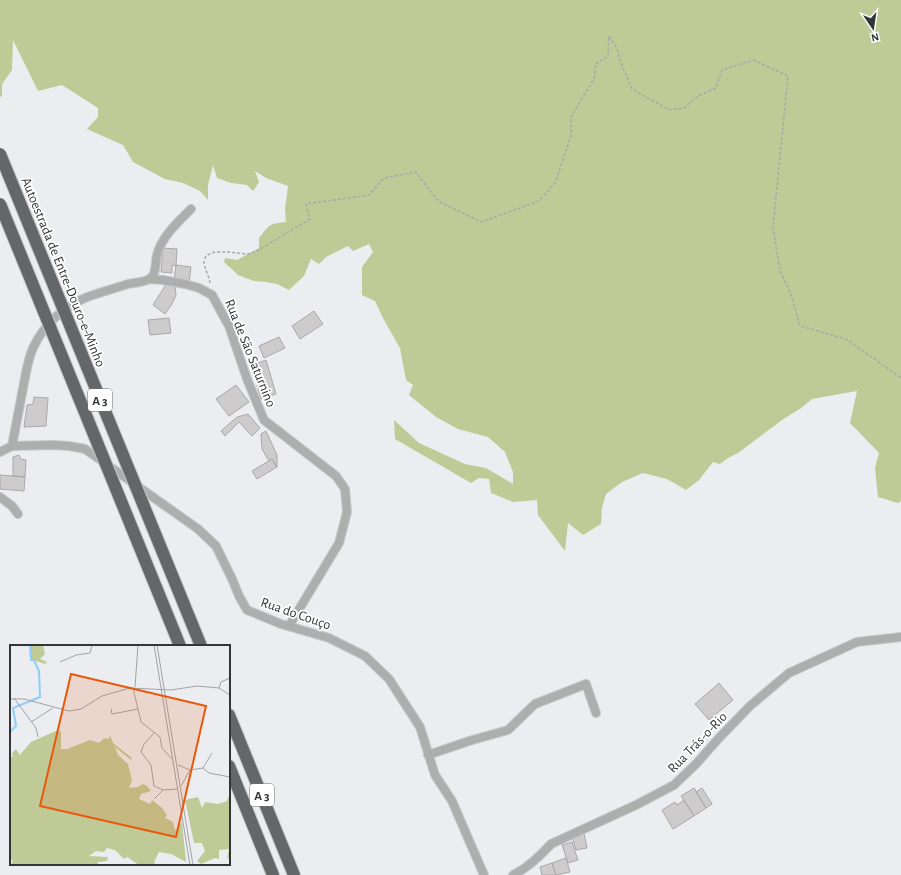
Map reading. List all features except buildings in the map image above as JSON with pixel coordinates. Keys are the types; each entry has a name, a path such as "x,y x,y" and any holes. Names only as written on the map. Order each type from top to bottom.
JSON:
{"highway":[{"name":"Autoestrada de Entre-Douro-e-Minho","path":"0,154 201,645"},
{"name":"A 3","path":"0,204 180,645"},
{"name":"A 3","path":"230,718 294,875"},
{"name":"A 3","path":"230,768 273,875"}],"street":[{"path":"0,452 12,446 26,370 32,348 42,333 60,312 74,302 123,286 143,282 153,276 156,268 157,255 163,240 191,209"},
{"name":"Rua de São Saturnino","path":"149,279 163,280 199,288 215,298 229,326 247,379 264,420 336,476 345,489 347,512 339,543 289,626"},
{"name":"Rua do Couço","path":"12,446 53,445 84,449 193,525 210,540 216,546 247,610 289,626 329,638 365,656 389,679 420,727 435,775 452,801 484,875"},
{"path":"0,497 12,506 18,514"},
{"name":"Rua Trás-o-Rio","path":"513,875 520,872 551,844 674,785 696,764 750,706 789,673 857,642 901,637"},
{"path":"428,755 508,730 536,704 586,684 596,713"}],"path":[{"path":"212,295 204,262 205,258 209,254 219,252 249,254 257,251 310,219 306,204 369,195 384,178 416,172 438,201 481,222 539,201 555,183 571,136 571,117 594,79 596,64 608,56 609,36 617,48 620,62 632,89 669,110 684,108 698,96 716,88 722,70 753,60 788,76 773,227 780,271 791,294 800,326 846,339 901,378"}],"green space":[{"path":"0,0 901,0 901,501 898,503 878,497 875,468 879,453 850,423 857,391 812,399 738,453 720,464 713,462 699,480 686,490 667,479 643,473 622,482 606,494 602,508 601,524 583,535 568,523 565,551 538,515 537,500 513,502 491,493 489,479 479,478 471,483 395,439 394,420 419,443 465,464 486,468 513,484 513,472 505,452 488,437 458,429 436,417 409,395 413,385 406,380 400,348 375,301 362,295 362,267 373,252 369,244 353,251 348,246 326,257 319,264 311,259 304,276 289,290 277,284 254,281 238,275 224,262 225,258 237,260 259,248 259,238 268,227 276,223 286,222 285,209 288,186 266,178 255,171 259,182 253,191 247,185 231,183 217,178 213,165 208,185 208,200 200,191 183,183 165,179 133,162 123,145 87,129 98,117 98,108 62,85 38,91 13,40 12,70 2,84 2,96 0,97"}]}
